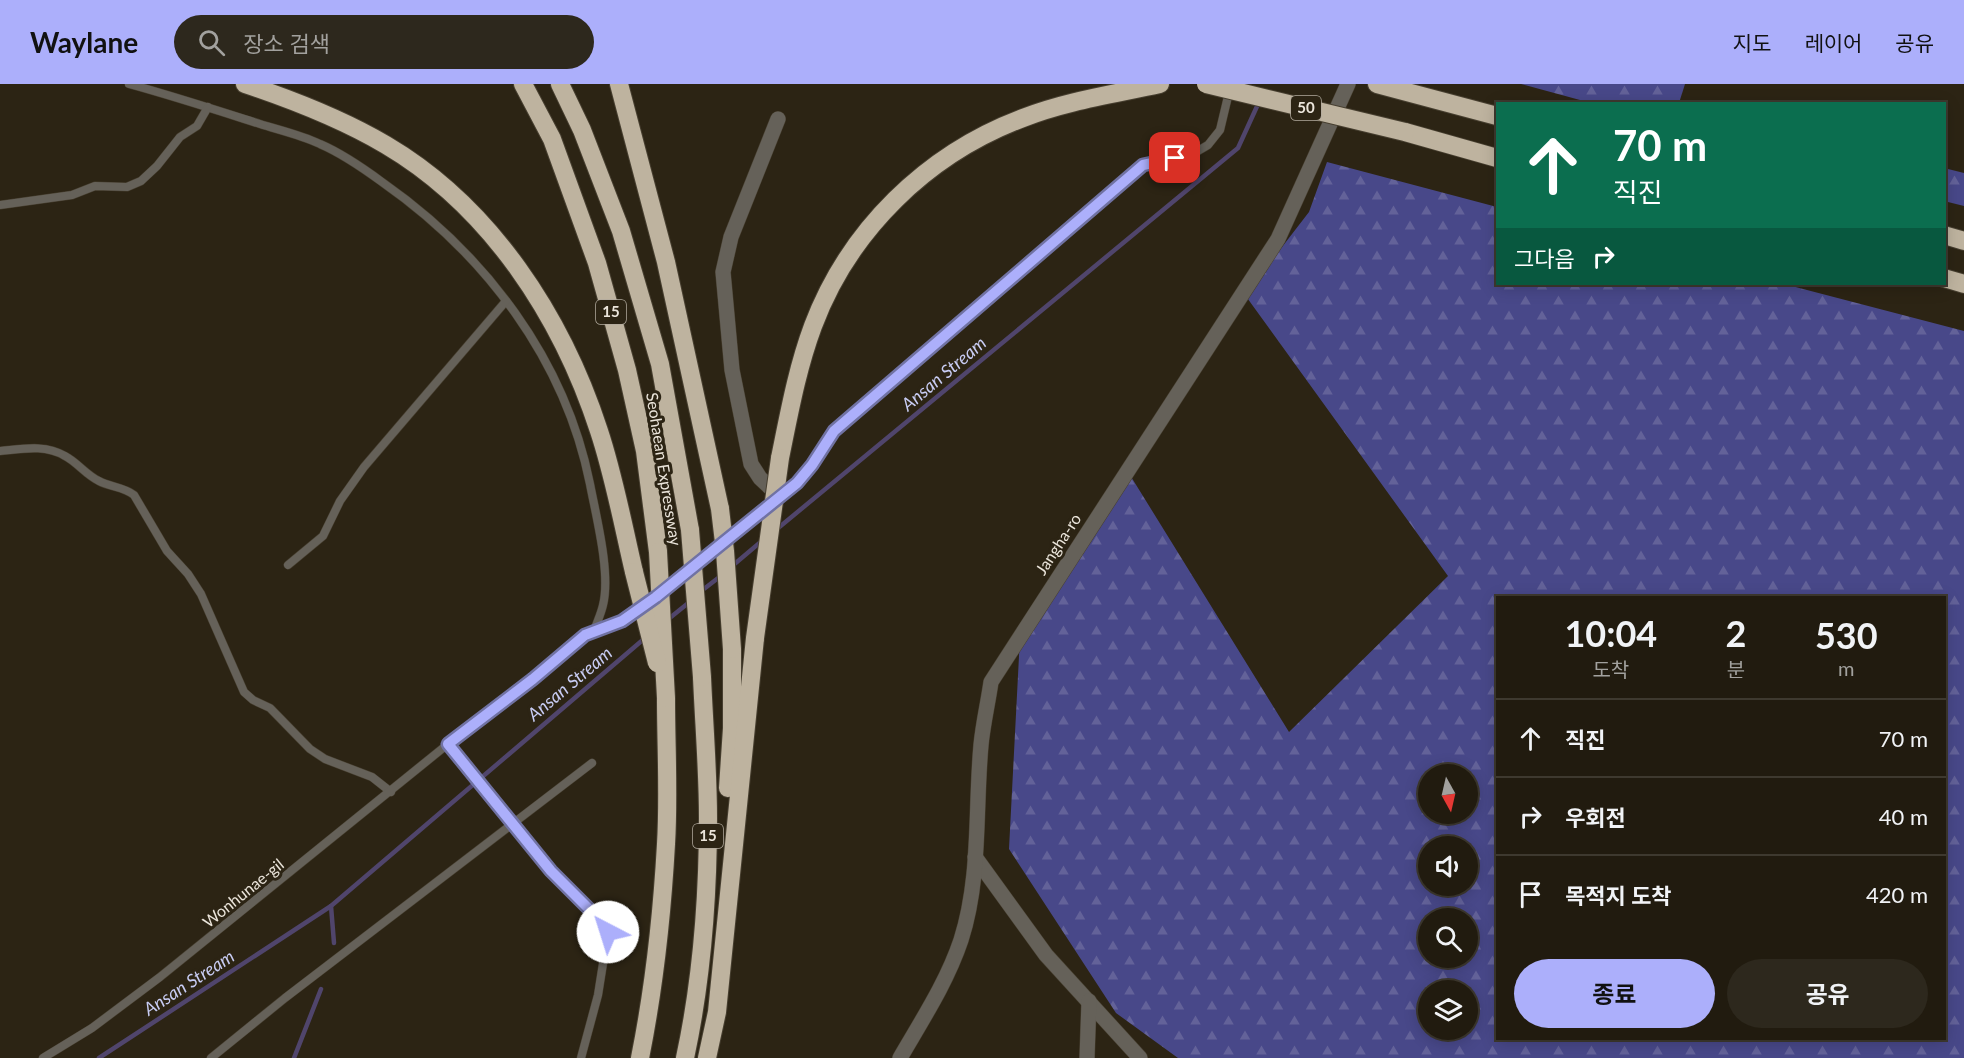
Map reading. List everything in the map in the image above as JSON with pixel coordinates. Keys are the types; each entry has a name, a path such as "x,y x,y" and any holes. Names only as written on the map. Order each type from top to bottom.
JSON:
{"highway":[{"path":"245,84 324,114 387,146 439,182 481,221 518,269 551,318 579,374 600,432 666,698"},
{"name":"Seohaean Expressway","path":"523,84 552,139 597,262 627,370 645,451 658,552 666,698 666,843 650,1009 640,1058"},
{"name":"Seohaean Expressway","path":"560,84 582,129 621,231 660,364 690,530 702,677 708,818 706,915 698,994 685,1058"},
{"path":"619,84 666,262 720,509 725,551 732,649 732,728 726,829 698,994"},
{"path":"709,1054 717,1012 755,638 780,458 790,403 814,325 838,274 882,212 916,180 953,154 1023,118 1160,84"},
{"name":"50","path":"1206,84 1405,132 1496,158"},
{"path":"1377,84 1496,116"},
{"path":"1946,236 1964,241"},
{"path":"1946,279 1964,284"}],"street":[{"name":"Jangha-ro","path":"900,1058 936,996 960,942 970,906 981,743 991,682 1278,239 1348,84"},
{"path":"778,119 731,237 723,272 732,370 751,464 760,478 779,496"},
{"path":"975,857 1046,955 1140,1058"},
{"path":"1087,1058 1089,1001"}],"lane":[{"path":"129,84 321,144 369,173 407,200 442,229 473,261 506,301 543,356 567,403 585,461 605,574 603,603 594,631"},
{"path":"656,597 797,483 834,431 1143,165 1191,154 1208,145 1220,130 1231,84"},
{"path":"0,206 72,195 95,186 127,187 141,181 157,166 180,137 197,126 208,107"},
{"path":"288,566 323,536 340,501 364,467 506,301"},
{"path":"0,451 37,448 52,450 66,456 98,481 128,490 134,495 166,551 188,574 201,594 244,692 253,700 270,708 310,749 325,759 372,777 391,792"},
{"name":"Wonhunae-gil","path":"43,1058 92,1028 160,977 450,746 585,635 622,621 647,603"},
{"path":"450,746 551,871 595,915 608,932 598,995 582,1058"},
{"path":"212,1058 510,821 592,763"}],"green space":[{"path":"1521,84 1685,84 1679,102 1587,102"},
{"path":"1327,162 1496,207 1496,285 1788,285 1964,331 1964,1058 1178,1058 1116,1013 1009,849 1020,637 1125,467 1289,732 1448,576 1245,295 1309,212"},
{"path":"1946,168 1964,173 1964,206 1946,202"}],"waterway":[{"name":"Ansan Stream","path":"777,529 1238,148 1259,102"},
{"name":"Ansan Stream","path":"731,567 763,540"},
{"name":"Ansan Stream","path":"700,592 722,575"},
{"name":"Ansan Stream","path":"666,621 692,600"},
{"name":"Ansan Stream","path":"99,1058 331,906 645,638"},
{"path":"331,906 334,943"},
{"path":"294,1058 321,989"}],"route":[{"path":"608,932 595,915 551,871 448,744 533,679 585,635 622,621 656,597 797,483 834,431 1143,165 1175,158"}]}
